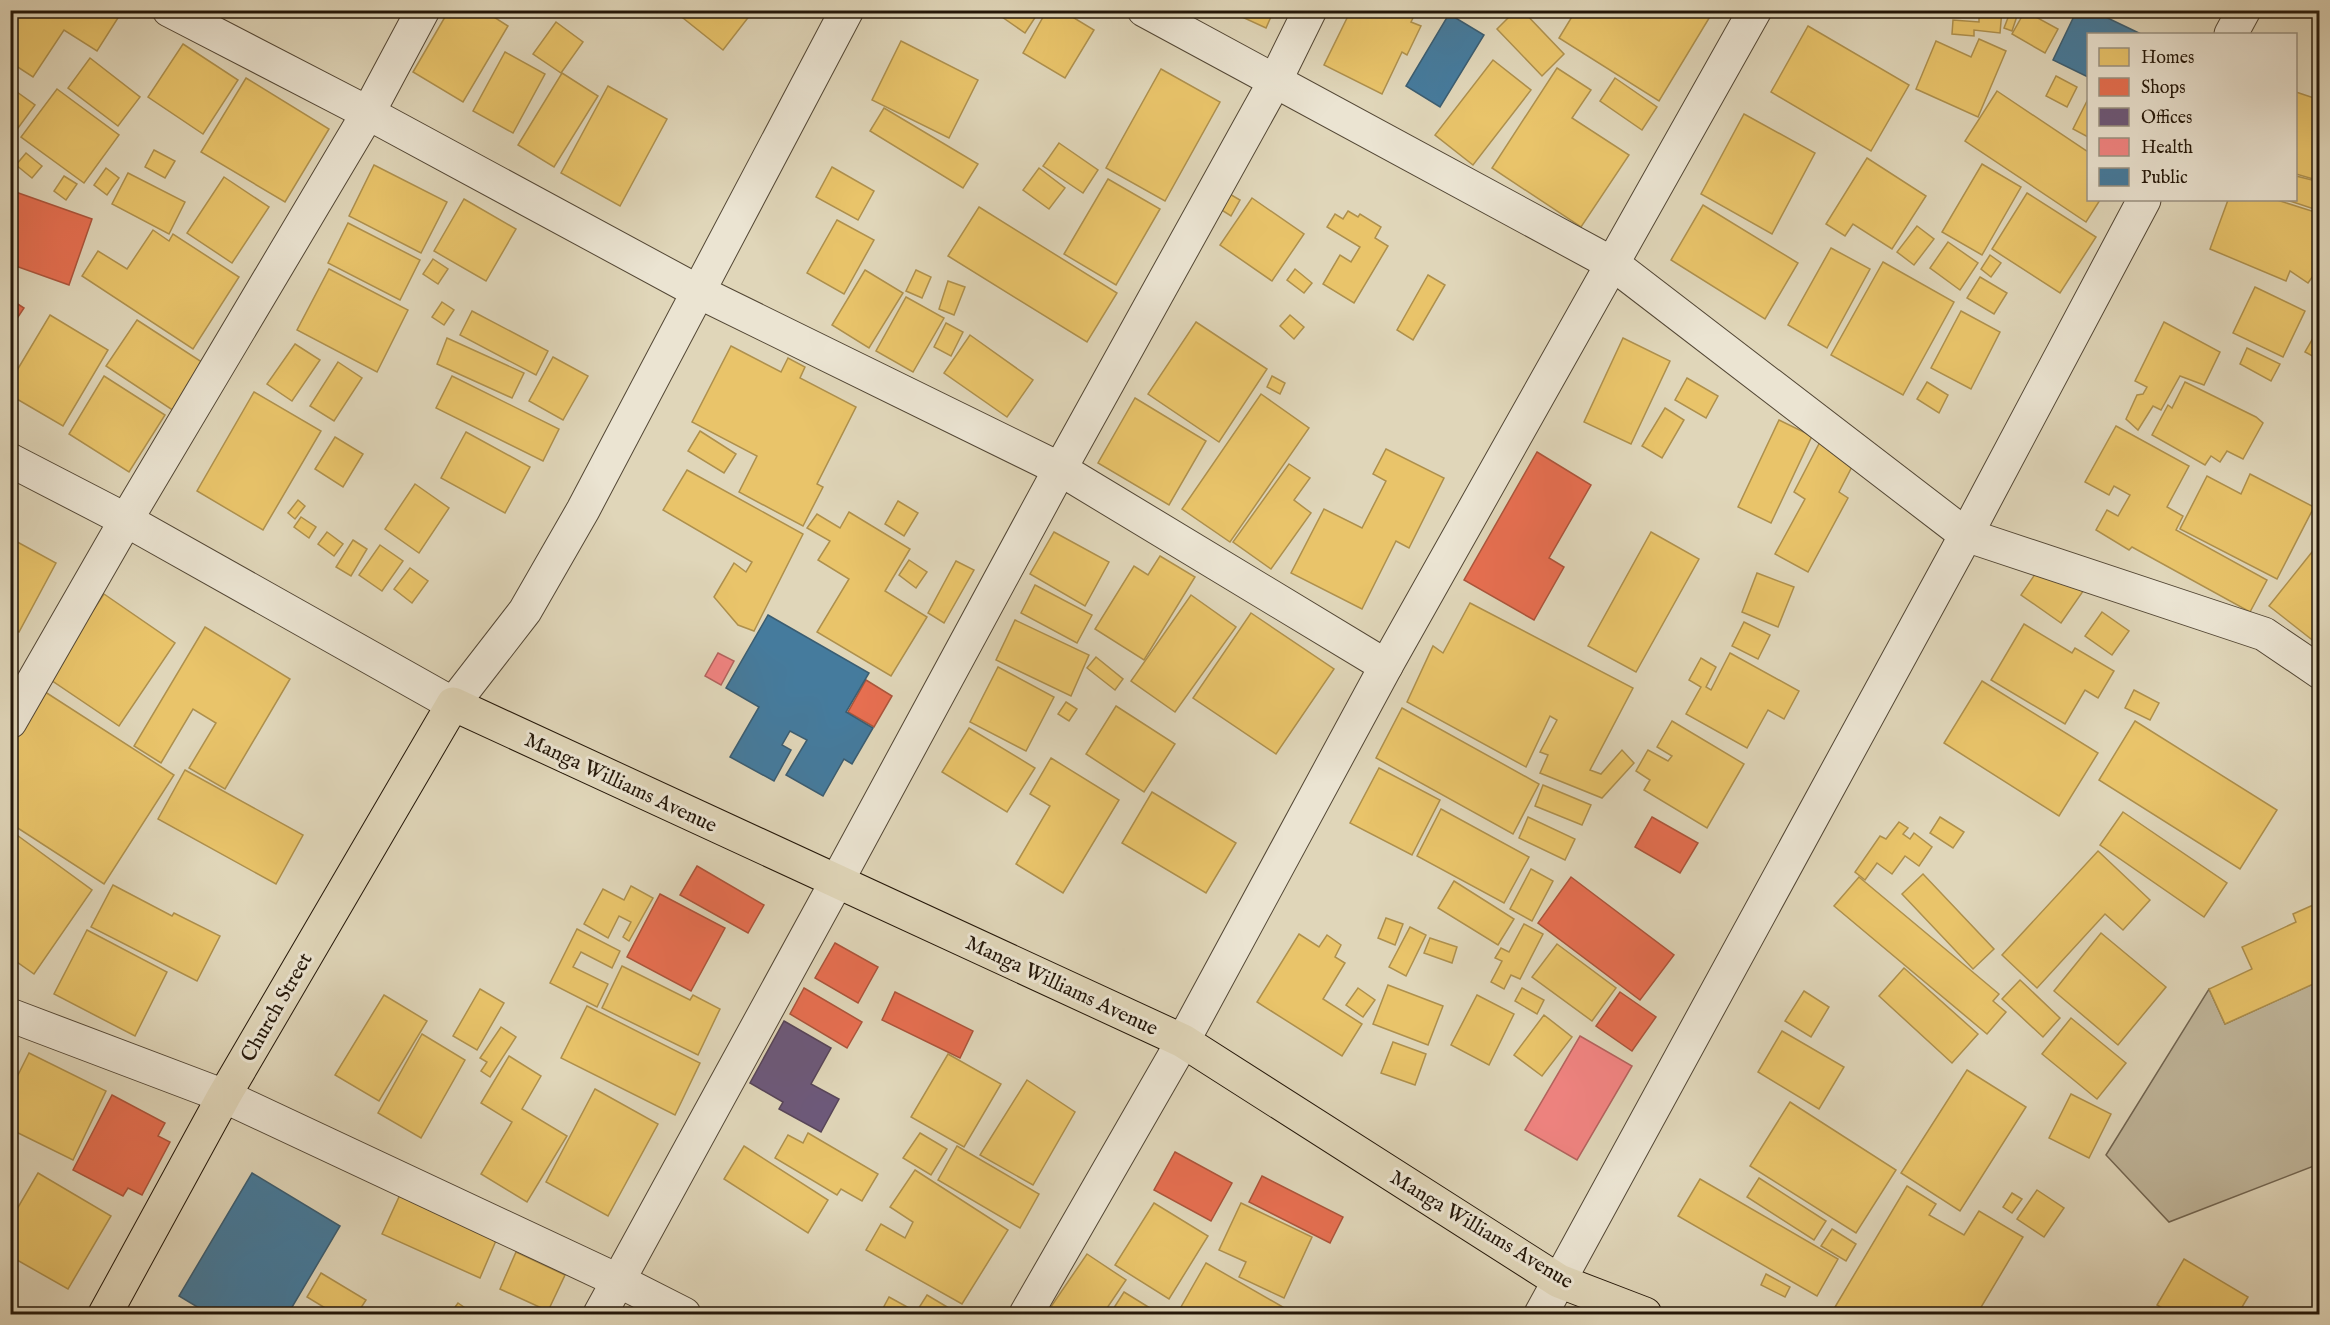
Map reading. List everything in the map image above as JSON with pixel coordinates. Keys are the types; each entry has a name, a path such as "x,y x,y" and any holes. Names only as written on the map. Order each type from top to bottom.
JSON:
{"main road":[{"name":"Manga Williams Avenue","path":"453,704 1183,1041 1559,1281 1645,1314"},
{"name":"Church Street","path":"105,1314 224,1096 453,704"}],"street":[{"path":"169,10 368,113 697,291 1060,470 1386,666"},
{"path":"10,722 126,520 368,113 423,10"},
{"path":"10,460 126,520 453,704 525,611 583,510 847,10"},
{"path":"1144,10 1613,264 1966,535 2264,634 2319,672"},
{"path":"600,1314 1275,81 1310,10"},
{"path":"1026,1314 1183,1041 1386,666 1755,10"},
{"path":"2232,33 2244,10"},
{"path":"1541,1314 1966,535 2143,201"},
{"path":"10,1015 224,1096 619,1281 684,1314"}],"shaded area":[{"path":"2319,981 2319,1164 2169,1222 2106,1155 2209,989 2225,1024"}],"building: Homes":[{"path":"13,10 123,10 97,51 64,30 33,77 10,62 10,14"},
{"path":"449,10 483,10 508,26 463,102 413,72"},
{"path":"673,10 754,10 723,50"},
{"path":"992,10 1040,10 1025,33"},
{"path":"1047,10 1061,10 1094,30 1065,78 1023,53"},
{"path":"1227,10 1274,10 1266,28"},
{"path":"1351,10 1417,10 1411,22 1421,26 1407,55 1402,52 1382,94 1324,65"},
{"path":"1516,10 1522,10 1564,54 1542,76 1497,29"},
{"path":"1576,10 1714,10 1659,101 1559,38"},
{"path":"1979,10 2002,10 2000,33 1974,30 1974,36 1952,34 1953,20 1979,22"},
{"path":"2011,10 2019,10 2012,31 2004,28"},
{"path":"2025,11 2058,29 2045,53 2012,34"},
{"path":"556,22 583,42 561,73 533,54"},
{"path":"1808,26 1909,85 1871,151 1771,92"},
{"path":"1979,39 2006,51 1978,117 1916,89 1936,41 1971,57"},
{"path":"901,41 978,80 949,138 872,100"},
{"path":"183,44 238,80 203,134 148,97"},
{"path":"505,52 545,74 513,133 473,111"},
{"path":"90,58 140,97 118,126 68,88"},
{"path":"1493,60 1531,90 1473,165 1435,135"},
{"path":"1557,68 1591,90 1572,118 1629,155 1581,227 1492,168"},
{"path":"1161,69 1220,102 1165,201 1106,168"},
{"path":"562,73 598,96 554,167 518,145"},
{"path":"2056,76 2077,87 2067,107 2046,96"},
{"path":"246,78 329,129 285,202 201,152"},
{"path":"1615,78 1657,107 1642,130 1600,101"},
{"path":"608,86 667,119 620,206 561,173"},
{"path":"10,87 35,105 10,139"},
{"path":"57,89 119,135 84,183 21,137"},
{"path":"1997,91 2087,151 2087,201 2099,201 2086,222 1965,141"},
{"path":"2297,92 2320,100 2320,181 2297,174"},
{"path":"2087,101 2087,136 2073,129"},
{"path":"884,108 978,164 963,188 870,131"},
{"path":"1744,114 1815,153 1772,234 1701,194"},
{"path":"1059,143 1098,170 1083,193 1043,166"},
{"path":"154,150 175,161 165,178 145,167"},
{"path":"26,153 42,166 32,178 16,165"},
{"path":"1867,158 1926,196 1892,249 1853,224 1845,236 1826,224"},
{"path":"1982,164 2021,187 1982,255 1942,232"},
{"path":"374,165 447,202 421,253 349,216"},
{"path":"832,167 874,191 858,220 816,197"},
{"path":"106,168 119,178 107,195 94,185"},
{"path":"1039,168 1065,188 1049,209 1023,190"},
{"path":"128,173 185,202 169,234 112,204"},
{"path":"64,176 77,184 66,200 54,191"},
{"path":"2297,176 2320,182 2320,211 2290,201 2297,201"},
{"path":"224,177 269,207 232,263 187,233"},
{"path":"1108,179 1160,209 1116,285 1064,254"},
{"path":"1228,193 1240,200 1231,216 1220,209"},
{"path":"2027,193 2096,237 2060,293 1992,249"},
{"path":"1252,198 1304,234 1272,281 1220,245"},
{"path":"464,199 516,229 486,281 434,251"},
{"path":"2228,201 2280,201 2315,212 2315,219 2320,221 2320,279 2313,276 2308,283 2290,271 2286,281 2210,249"},
{"path":"1703,205 1798,263 1765,319 1671,260"},
{"path":"979,207 1117,293 1087,342 948,256"},
{"path":"1348,211 1358,217 1360,214 1381,227 1375,238 1388,246 1354,303 1323,284 1340,255 1351,262 1360,247 1327,227 1335,214 1343,219"},
{"path":"837,220 874,240 844,294 807,273"},
{"path":"348,223 420,260 400,300 328,263"},
{"path":"1917,226 1934,239 1914,265 1897,252"},
{"path":"153,230 169,241 173,234 239,277 193,349 82,276 98,251 127,269"},
{"path":"1948,242 1978,263 1960,290 1930,268"},
{"path":"1831,248 1870,269 1827,348 1788,325"},
{"path":"1990,255 2001,263 1991,277 1981,269"},
{"path":"433,259 448,269 438,284 423,274"},
{"path":"1883,262 1954,302 1903,395 1831,355"},
{"path":"329,269 408,310 377,372 297,330"},
{"path":"1295,269 1312,283 1304,293 1287,280"},
{"path":"865,270 903,293 869,348 832,325"},
{"path":"916,270 931,277 922,298 906,291"},
{"path":"1428,275 1445,285 1413,340 1397,330"},
{"path":"1980,277 2007,293 1994,314 1967,298"},
{"path":"948,281 965,287 954,315 939,309"},
{"path":"2255,287 2305,311 2283,357 2233,333"},
{"path":"906,297 944,318 913,372 876,351"},
{"path":"442,302 454,310 444,325 432,317"},
{"path":"472,311 548,351 536,375 460,335"},
{"path":"1961,311 2000,332 1971,389 1931,368"},
{"path":"50,315 108,350 63,426 10,395 10,382"},
{"path":"1290,315 1304,327 1294,339 1280,326"},
{"path":"137,320 211,368 180,415 106,366"},
{"path":"1196,322 1267,369 1219,442 1148,394"},
{"path":"2164,322 2220,352 2204,385 2180,376 2161,410 2153,406 2138,430 2126,419 2137,395 2143,394 2147,387 2135,381"},
{"path":"946,323 963,332 951,356 934,347"},
{"path":"2320,326 2320,360 2305,352"},
{"path":"970,335 1033,380 1007,417 944,373"},
{"path":"447,338 524,373 512,398 437,364"},
{"path":"1623,338 1670,361 1631,444 1584,422"},
{"path":"295,344 320,360 292,401 267,384"},
{"path":"731,346 781,372 788,358 805,367 800,378 856,407 817,484 823,487 803,526 739,492 757,456 692,422"},
{"path":"2247,348 2280,364 2271,381 2240,364"},
{"path":"553,357 588,376 563,420 529,401"},
{"path":"338,362 362,378 334,421 310,406"},
{"path":"104,376 165,415 129,472 69,434"},
{"path":"452,376 559,429 543,461 436,408"},
{"path":"1272,376 1285,383 1280,394 1267,387"},
{"path":"1687,378 1718,396 1706,418 1675,400"},
{"path":"1927,382 1948,395 1939,413 1917,399"},
{"path":"2185,382 2256,417 2263,423 2243,459 2227,451 2220,462 2211,456 2205,465 2152,435 2168,405 2172,408"},
{"path":"254,392 321,431 263,530 197,491"},
{"path":"1261,394 1309,428 1230,542 1182,509"},
{"path":"1135,398 1206,441 1169,505 1098,463"},
{"path":"1665,408 1684,420 1662,458 1642,446"},
{"path":"1779,420 1812,436 1771,523 1738,507"},
{"path":"2116,426 2189,466 2167,507 2183,516 2176,530 2267,580 2250,612 2132,547 2129,550 2096,530 2107,510 2118,516 2130,495 2114,486 2109,495 2085,482"},
{"path":"700,431 736,454 724,473 688,451"},
{"path":"466,432 530,467 505,513 441,478"},
{"path":"335,437 363,454 343,487 315,469"},
{"path":"1822,438 1857,457 1839,492 1848,498 1808,572 1775,554 1805,499 1794,492"},
{"path":"1386,449 1444,478 1409,548 1396,541 1362,609 1291,573 1324,509 1362,528 1386,481 1373,474"},
{"path":"1289,464 1310,478 1294,500 1311,513 1271,569 1233,542"},
{"path":"687,470 803,534 754,631 738,625 714,597 734,563 746,572 752,562 663,510"},
{"path":"2250,474 2314,507 2277,579 2180,529 2207,476 2241,494"},
{"path":"415,484 449,508 419,553 385,529"},
{"path":"298,500 305,506 295,519 288,513"},
{"path":"898,501 918,513 904,536 885,524"},
{"path":"849,512 910,549 885,591 927,617 891,676 817,632 849,579 818,560 830,541 807,528 817,514 840,528"},
{"path":"301,517 316,527 309,538 294,527"},
{"path":"327,532 343,544 334,556 318,544"},
{"path":"1054,532 1109,562 1085,606 1030,574"},
{"path":"1651,532 1699,559 1636,672 1588,646"},
{"path":"10,538 56,563 19,632 10,628"},
{"path":"353,540 367,549 351,576 336,567"},
{"path":"2320,542 2320,646 2269,606"},
{"path":"380,545 403,561 382,591 359,575"},
{"path":"2048,555 2088,584 2061,623 2021,595"},
{"path":"1160,556 1195,577 1144,660 1095,629 1134,566 1148,575"},
{"path":"909,560 927,572 916,588 899,575"},
{"path":"956,561 974,570 944,623 928,613"},
{"path":"410,568 428,581 412,603 394,589"},
{"path":"1757,573 1794,587 1778,627 1742,612"},
{"path":"1035,585 1092,615 1077,643 1021,613"},
{"path":"104,594 175,643 119,726 48,678"},
{"path":"1191,595 1236,627 1175,712 1131,681"},
{"path":"1470,603 1633,688 1590,770 1601,774 1622,750 1634,763 1602,798 1540,773 1548,755 1540,752 1557,720 1550,716 1526,767 1407,702 1433,646 1443,653"},
{"path":"2102,612 2129,631 2112,655 2085,636"},
{"path":"1251,613 1334,669 1276,754 1193,698"},
{"path":"1015,620 1089,655 1071,696 996,660"},
{"path":"1744,622 1770,635 1758,659 1732,646"},
{"path":"2024,624 2072,653 2075,648 2114,671 2098,698 2085,690 2065,724 1991,680"},
{"path":"205,627 290,679 225,789 189,768 216,723 193,709 161,763 134,746"},
{"path":"1730,653 1799,691 1784,719 1768,710 1747,748 1686,714 1701,687 1689,680 1701,658 1716,667 1706,687 1711,690"},
{"path":"1096,657 1123,679 1115,690 1087,668"},
{"path":"998,667 1054,697 1026,751 970,722"},
{"path":"1982,681 2098,753 2059,816 1944,743"},
{"path":"39,688 174,775 104,884 10,823 10,733"},
{"path":"2134,690 2159,703 2150,720 2125,708"},
{"path":"1066,702 1077,709 1069,721 1058,714"},
{"path":"1116,706 1175,744 1144,792 1086,754"},
{"path":"1402,708 1539,784 1513,834 1376,758"},
{"path":"1672,721 1744,764 1707,828 1644,790 1650,780 1636,771 1648,750 1668,761 1672,756 1657,747"},
{"path":"2135,721 2277,810 2240,869 2099,780"},
{"path":"969,728 1035,768 1007,812 942,772"},
{"path":"1051,758 1119,800 1063,893 1016,864 1050,806 1030,794"},
{"path":"1379,768 1440,800 1412,855 1350,823"},
{"path":"185,770 303,835 276,884 158,819"},
{"path":"1543,785 1591,805 1582,825 1535,806"},
{"path":"1152,792 1236,843 1206,893 1122,843"},
{"path":"1441,809 1529,857 1504,903 1417,856"},
{"path":"2123,812 2227,883 2204,917 2100,845"},
{"path":"1528,817 1575,839 1565,860 1519,838"},
{"path":"1940,817 1964,832 1953,848 1930,833"},
{"path":"1899,822 1908,828 1903,834 1910,839 1914,833 1932,847 1919,866 1905,856 1892,874 1877,863 1865,880 1855,872 1880,836 1886,839"},
{"path":"10,830 92,890 34,974 10,957"},
{"path":"2098,851 2150,900 2123,930 2105,914 2037,988 2002,955"},
{"path":"1531,869 1553,881 1532,921 1510,909"},
{"path":"1923,874 1994,949 1973,969 1902,894"},
{"path":"1859,877 1999,994 1993,1001 2006,1012 1987,1034 1834,906"},
{"path":"1454,881 1514,919 1498,945 1438,908"},
{"path":"113,885 172,916 174,913 220,936 197,981 91,927"},
{"path":"631,886 653,898 629,941 623,937 631,922 619,916 608,938 584,924 603,889 624,900"},
{"path":"2320,902 2320,981 2225,1024 2209,989 2252,969 2242,947 2296,922 2293,914"},
{"path":"1386,918 1403,924 1395,945 1378,938"},
{"path":"1524,924 1543,934 1520,979 1511,975 1504,989 1491,982 1502,961 1495,958 1501,948 1509,952"},
{"path":"1410,927 1426,935 1406,976 1389,967"},
{"path":"577,929 620,951 612,968 581,952 573,967 608,984 597,1007 550,983"},
{"path":"87,930 167,972 135,1036 54,994"},
{"path":"2101,933 2166,987 2118,1045 2054,991"},
{"path":"1299,934 1319,947 1327,935 1341,945 1335,957 1345,963 1323,999 1362,1024 1342,1056 1257,1002"},
{"path":"1430,938 1457,947 1452,963 1424,953"},
{"path":"1557,944 1616,988 1592,1021 1532,977"},
{"path":"622,966 690,1000 693,995 720,1009 698,1055 602,1008"},
{"path":"1904,968 1978,1034 1952,1063 1879,996"},
{"path":"2020,980 2060,1018 2043,1037 2002,999"},
{"path":"1388,985 1443,1006 1428,1045 1373,1024"},
{"path":"1358,988 1375,1000 1363,1017 1346,1005"},
{"path":"1522,988 1544,1000 1537,1014 1515,1001"},
{"path":"480,989 504,1003 477,1050 453,1036"},
{"path":"1804,991 1829,1007 1811,1037 1785,1021"},
{"path":"384,995 427,1021 379,1101 335,1075"},
{"path":"1477,995 1514,1014 1489,1065 1451,1045"},
{"path":"587,1006 700,1063 675,1115 561,1058"},
{"path":"1544,1015 1572,1037 1542,1076 1514,1055"},
{"path":"2071,1018 2126,1063 2097,1099 2042,1054"},
{"path":"501,1027 516,1037 490,1077 481,1071 487,1062 480,1058"},
{"path":"1782,1031 1844,1067 1819,1109 1758,1072"},
{"path":"422,1034 465,1060 421,1138 378,1113"},
{"path":"1393,1042 1426,1054 1415,1085 1381,1073"},
{"path":"29,1053 106,1091 73,1160 10,1129 10,1091"},
{"path":"948,1054 1001,1084 964,1147 911,1117"},
{"path":"509,1056 541,1076 522,1109 567,1136 527,1202 481,1174 512,1122 481,1103"},
{"path":"1967,1070 2026,1107 1960,1211 1901,1173"},
{"path":"1027,1080 1075,1112 1033,1185 980,1155"},
{"path":"595,1089 658,1124 608,1216 546,1182"},
{"path":"2071,1094 2111,1114 2089,1158 2049,1138"},
{"path":"1790,1102 1896,1170 1856,1233 1750,1166"},
{"path":"808,1133 878,1174 862,1201 841,1189 837,1195 775,1158 788,1135 803,1143"},
{"path":"920,1133 947,1149 931,1175 903,1158"},
{"path":"744,1146 828,1200 808,1233 724,1179"},
{"path":"957,1146 1039,1194 1020,1228 938,1180"},
{"path":"915,1170 1008,1230 962,1304 866,1250 881,1224 905,1238 913,1222 890,1207"},
{"path":"38,1173 111,1216 68,1289 10,1256 10,1221"},
{"path":"1759,1178 1826,1221 1814,1240 1747,1197"},
{"path":"1700,1179 1838,1259 1817,1296 1678,1216"},
{"path":"404,1186 501,1229 480,1278 382,1234"},
{"path":"1907,1186 1936,1204 1929,1215 1964,1235 1979,1211 2023,1237 1977,1314 1847,1314 1835,1307"},
{"path":"2037,1190 2064,1208 2044,1237 2017,1219"},
{"path":"2012,1193 2022,1199 2012,1213 2003,1207"},
{"path":"1154,1203 1208,1236 1169,1299 1115,1265"},
{"path":"1241,1203 1312,1237 1284,1298 1239,1277 1246,1262 1219,1250"},
{"path":"1832,1229 1856,1244 1846,1261 1821,1246"},
{"path":"516,1252 565,1275 548,1311 500,1289"},
{"path":"1087,1254 1126,1280 1103,1314 1046,1314"},
{"path":"2184,1259 2248,1297 2238,1314 2167,1314 2169,1312 2157,1305"},
{"path":"1206,1263 1295,1314 1177,1314"},
{"path":"321,1273 366,1300 357,1314 335,1314 307,1297"},
{"path":"1766,1274 1790,1287 1785,1297 1761,1285"},
{"path":"1124,1292 1150,1308 1146,1314 1110,1314"},
{"path":"927,1295 959,1314 915,1314"},
{"path":"889,1297 911,1309 908,1314 880,1314"},
{"path":"458,1303 474,1314 450,1314"}],"building: Shops":[{"path":"10,190 92,219 69,285 10,264"},
{"path":"10,299 24,308 10,329"},
{"path":"1537,452 1591,485 1549,558 1564,567 1534,620 1464,580"},
{"path":"866,680 892,696 874,727 848,712"},
{"path":"1652,817 1698,843 1680,873 1635,847"},
{"path":"697,866 764,905 748,933 680,895"},
{"path":"1571,877 1674,955 1640,1000 1538,923"},
{"path":"660,894 725,928 691,991 627,957"},
{"path":"835,943 878,967 858,1003 815,978"},
{"path":"804,988 862,1022 847,1048 790,1014"},
{"path":"895,992 973,1031 960,1058 882,1020"},
{"path":"1620,992 1656,1017 1632,1051 1596,1026"},
{"path":"112,1095 165,1123 158,1136 170,1142 142,1195 128,1188 123,1196 73,1170"},
{"path":"1175,1152 1232,1183 1211,1221 1154,1190"},
{"path":"1262,1176 1343,1217 1330,1243 1249,1202"}],"building: Offices":[{"path":"784,1021 831,1048 811,1084 839,1099 821,1132 779,1109 783,1102 750,1083"}],"building: Health":[{"path":"718,653 734,661 721,685 705,676"},
{"path":"1580,1036 1632,1066 1577,1160 1525,1130"}],"building: Public":[{"path":"2077,10 2091,10 2139,33 2087,33 2087,77 2053,60"},
{"path":"1449,14 1484,35 1440,107 1406,86"},
{"path":"768,615 869,673 846,712 873,728 852,764 844,759 823,796 786,775 807,740 790,731 782,745 791,750 774,781 730,757 759,707 726,688"},
{"path":"252,1173 340,1226 288,1314 209,1314 179,1296"}]}
